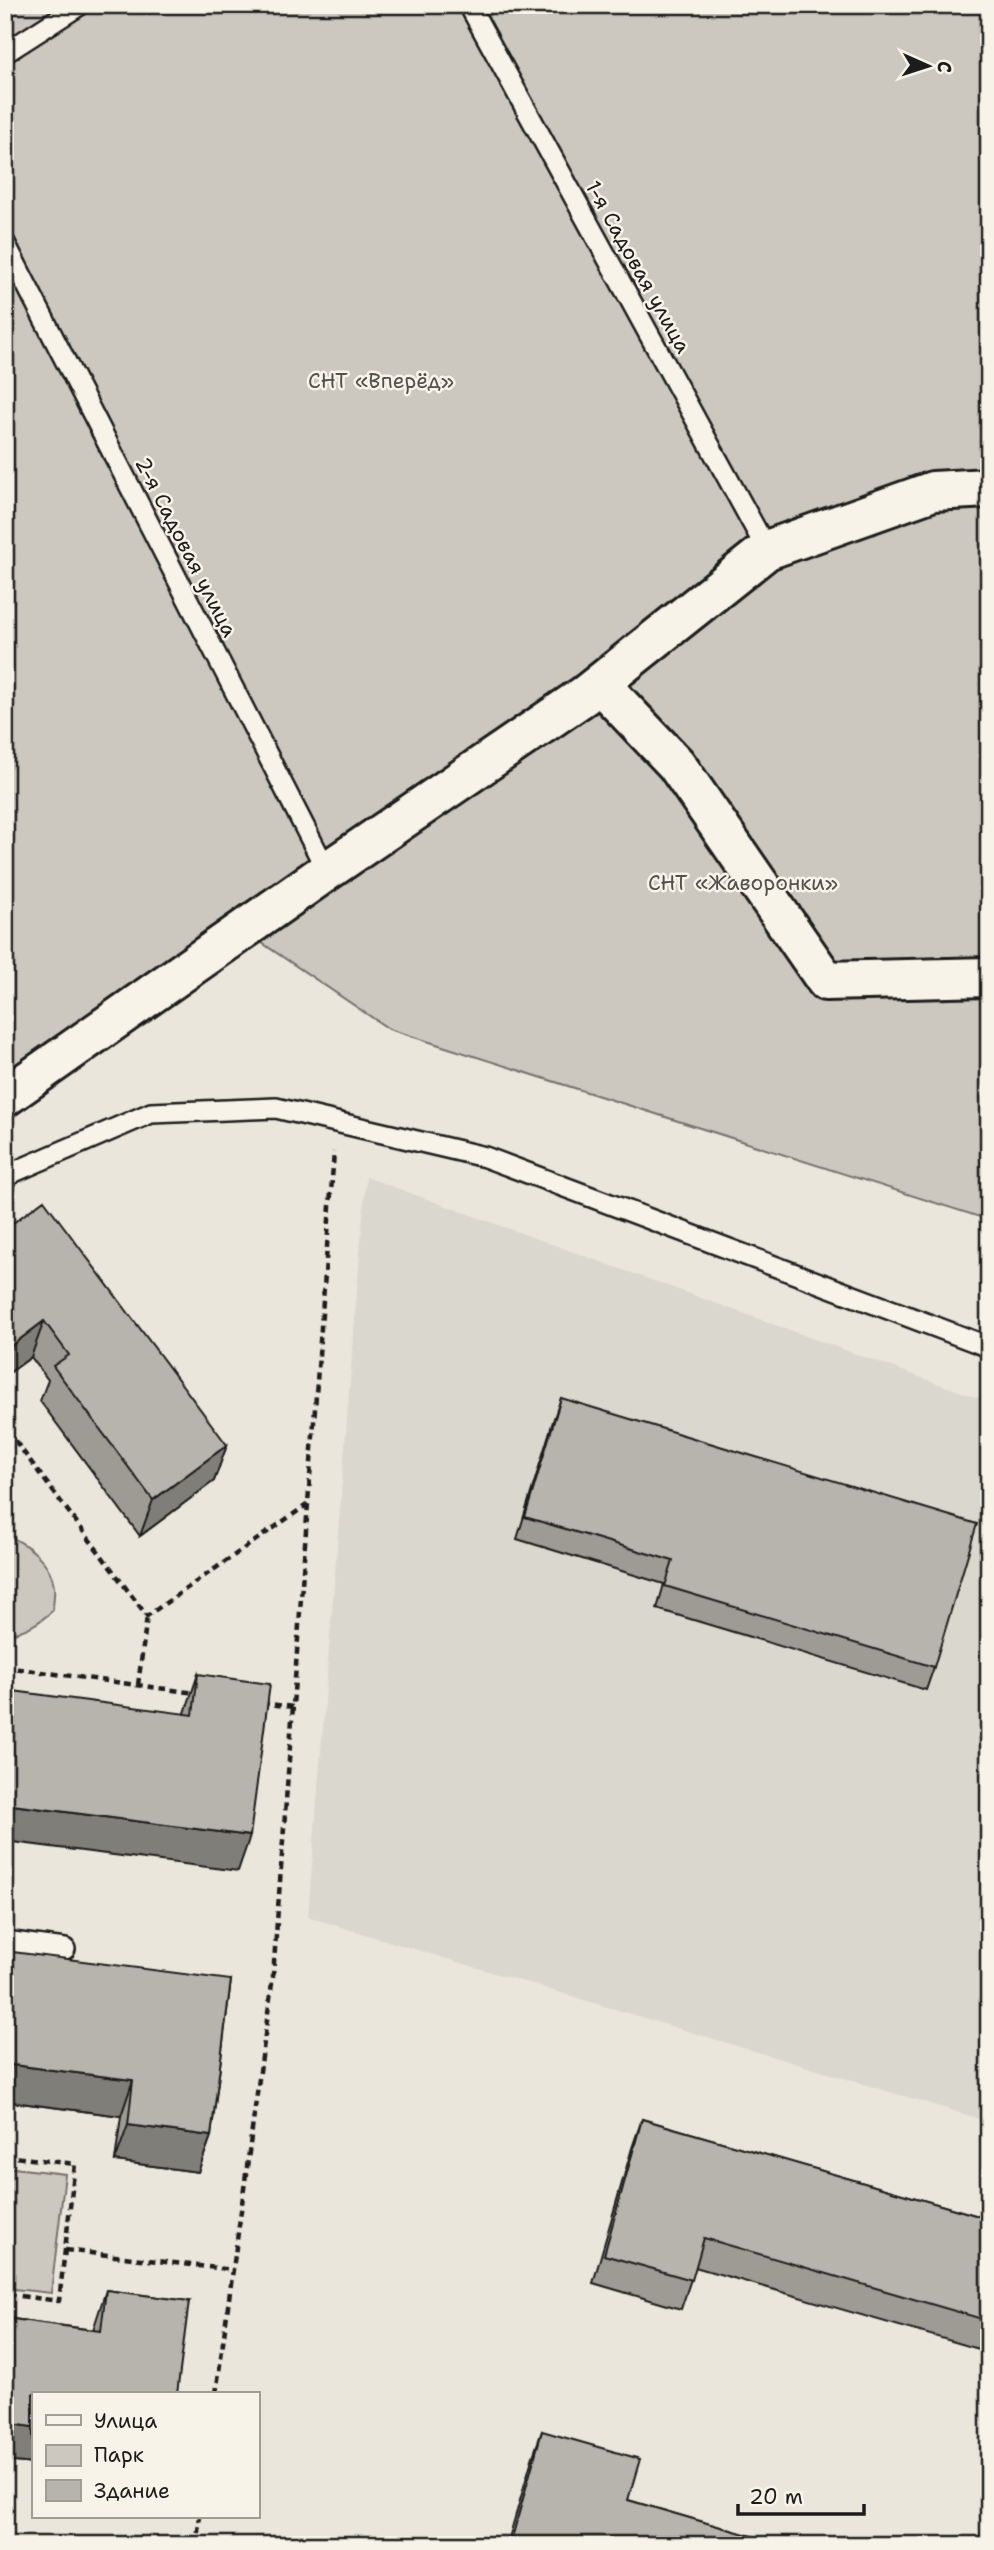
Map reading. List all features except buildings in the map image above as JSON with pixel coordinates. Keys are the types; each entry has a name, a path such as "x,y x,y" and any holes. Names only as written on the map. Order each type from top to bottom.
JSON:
{"street":[{"path":"5,1097 600,684 767,550 933,491 989,488"},
{"path":"600,684 676,764 826,981 989,977"}],"lane":[{"path":"5,52 80,5"},
{"name":"1-я Садовая улица","path":"468,5 767,550"},
{"name":"2-я Садовая улица","path":"5,243 327,871"},
{"path":"5,1178 151,1113 276,1108 485,1157 989,1347"},
{"path":"5,1941 65,1949"}],"path":[{"path":"216,2392 273,1976 337,1122"},
{"path":"5,1449 16,1442 148,1616 138,1685"},
{"path":"148,1616 308,1503"},
{"path":"5,1667 202,1694"},
{"path":"254,1701 293,1707"},
{"path":"5,2156 75,2164 60,2301 5,2294"},
{"path":"65,2250 233,2270"},
{"path":"196,2545 200,2518"}],"shaded area":[{"path":"366,1177 989,1402 989,2089 980,2119 308,1917"}],"green space":[{"name":"СНТ «Вперёд»","path":"5,5 989,5 989,1220 389,1029 259,941 5,1119"},
{"path":"5,1535 30,1548 37,1555 49,1569 54,1592 53,1610 42,1620 5,1636"},
{"path":"5,2167 65,2174 51,2293 5,2288"}],"park label":[{"name":"СНТ «Жаворонки»","path":"743,883"}]}
